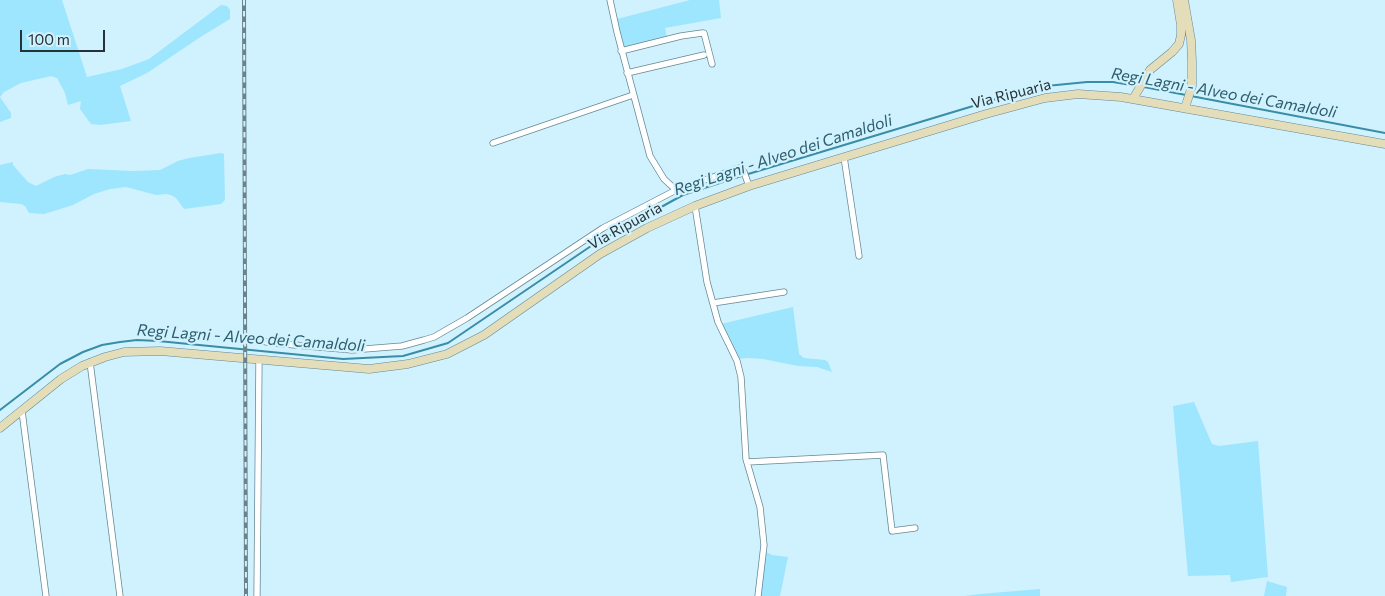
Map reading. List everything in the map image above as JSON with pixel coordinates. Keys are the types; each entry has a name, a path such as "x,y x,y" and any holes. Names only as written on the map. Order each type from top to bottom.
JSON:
{"street":[{"path":"610,0 627,73 650,156 664,179 676,190"},
{"path":"1134,96 1150,70 1179,44 1181,25 1177,0"},
{"path":"1184,0 1192,49 1191,90 1185,108"},
{"path":"622,51 702,32 704,33 712,64"},
{"path":"627,73 704,55"},
{"path":"492,143 633,94"},
{"name":"Via Ripuaria","path":"0,428 61,379 90,362 105,356 138,351 160,351 369,369 408,364 447,354 484,335 600,254 647,228 748,183 1045,98 1078,94 1134,96 1185,108 1385,144"},
{"path":"844,157 859,256"},
{"path":"256,340 352,350 402,346 434,336 467,318 603,228 676,190 734,169 742,169 748,183"},
{"path":"695,206 707,282 718,322 737,361 741,377 747,462 760,507 764,545 758,596"},
{"path":"713,303 784,292"},
{"path":"256,596 259,360"},
{"path":"90,362 120,596"},
{"path":"22,411 46,596"},
{"path":"747,462 883,455 892,531 915,528"}],"shaded area":[{"path":"0,0 62,0 87,77 122,69 149,59 221,5 227,6 230,10 230,19 147,73 120,86 131,121 100,125 91,124 80,109 81,101 68,105 65,93 57,78 51,76 21,83 4,92 0,97"},
{"path":"690,0 719,0 721,18 665,28 667,37 623,48 617,19"},
{"path":"0,97 11,113 11,118 0,122"},
{"path":"224,154 225,200 221,204 184,209 176,198 171,195 156,195 126,187 94,194 73,205 44,214 29,213 25,206 21,204 0,202 0,165 13,162 13,165 28,182 36,186 54,177 65,174 70,175 88,169 160,170 178,161"},
{"path":"793,307 799,354 804,358 825,360 828,362 832,372 817,367 798,366 763,359 738,359 721,324"},
{"path":"1194,402 1212,444 1219,446 1258,441 1268,577 1231,582 1230,575 1188,576 1173,406"},
{"path":"764,551 772,555 788,557 780,596 759,596"},
{"path":"1267,581 1287,587 1286,596 1264,596"},
{"path":"1040,589 1040,596 965,596 980,594"}],"waterway":[{"name":"Regi Lagni - Alveo dei Camaldoli","path":"0,410 60,364 102,345 120,342 137,340 158,341 343,359 403,356 448,343 594,244 683,195 1036,87 1087,82 1113,82 1137,86"},
{"name":"Regi Lagni - Alveo dei Camaldoli","path":"1144,87 1186,95"},
{"name":"Regi Lagni - Alveo dei Camaldoli","path":"1191,96 1385,133"}],"railway":[{"path":"244,0 246,596"}]}
